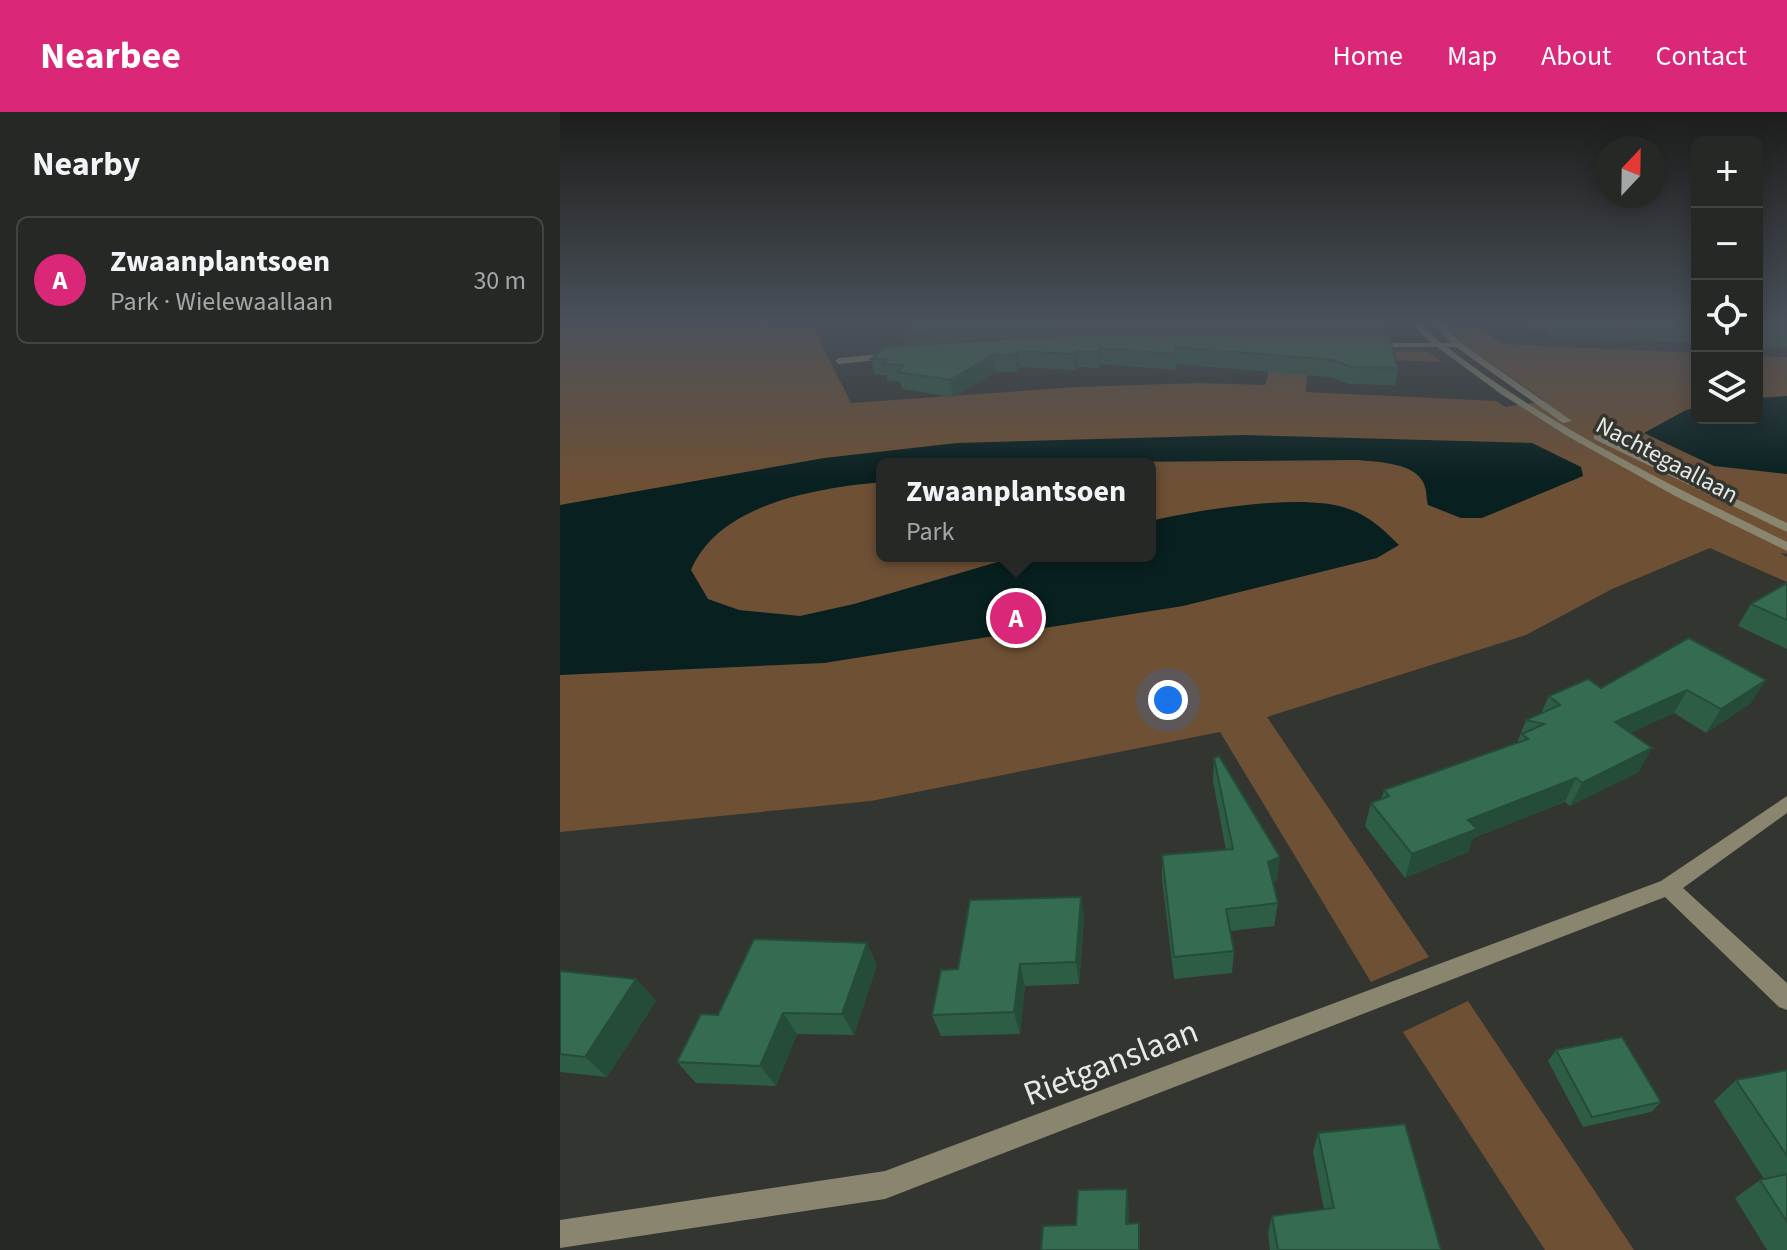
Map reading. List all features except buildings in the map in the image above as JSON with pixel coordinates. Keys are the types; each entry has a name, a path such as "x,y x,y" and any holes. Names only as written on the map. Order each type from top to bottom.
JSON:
{"street":[{"name":"Nachtegaallaan","path":"1478,374 1550,423 1660,485 1787,547"},
{"name":"Nachtegaallaan","path":"1500,374 1568,422 1787,528"},
{"name":"Rietganslaan","path":"560,1234 885,1185 1668,887 1787,803"},
{"path":"1668,887 1787,999"}],"shaded area":[{"path":"560,374 837,374 851,403 1077,387 1199,383 1265,385 1268,374 1307,374 1306,392 1497,401 1505,407 1545,401 1506,374 1691,374 1691,424 1763,424 1763,374 1787,374 1787,554 1780,553 1787,557 1787,582 1710,548 1612,589 1526,635 1267,717 1429,957 1371,982 1220,732 871,801 560,832"},
{"path":"1468,1001 1634,1250 1545,1250 1403,1032"}],"water":[{"path":"1787,396 1787,474 1714,466 1644,433 1691,409 1691,424 1763,424 1763,398"},
{"path":"1243,435 1532,443 1581,467 1583,476 1482,518 1461,518 1428,505 1425,487 1415,473 1396,465 1357,460 1156,462 1156,458 876,458 876,483 829,489 773,503 747,514 724,529 705,547 691,570 708,599 739,610 800,616 854,604 998,562 1156,562 1156,520 1251,504 1306,502 1349,509 1370,520 1399,545 1377,558 1183,606 824,663 560,675 560,505 824,458 957,443"}],"place":[{"name":"Zwaanplantsoen","path":"1016,618"}]}
